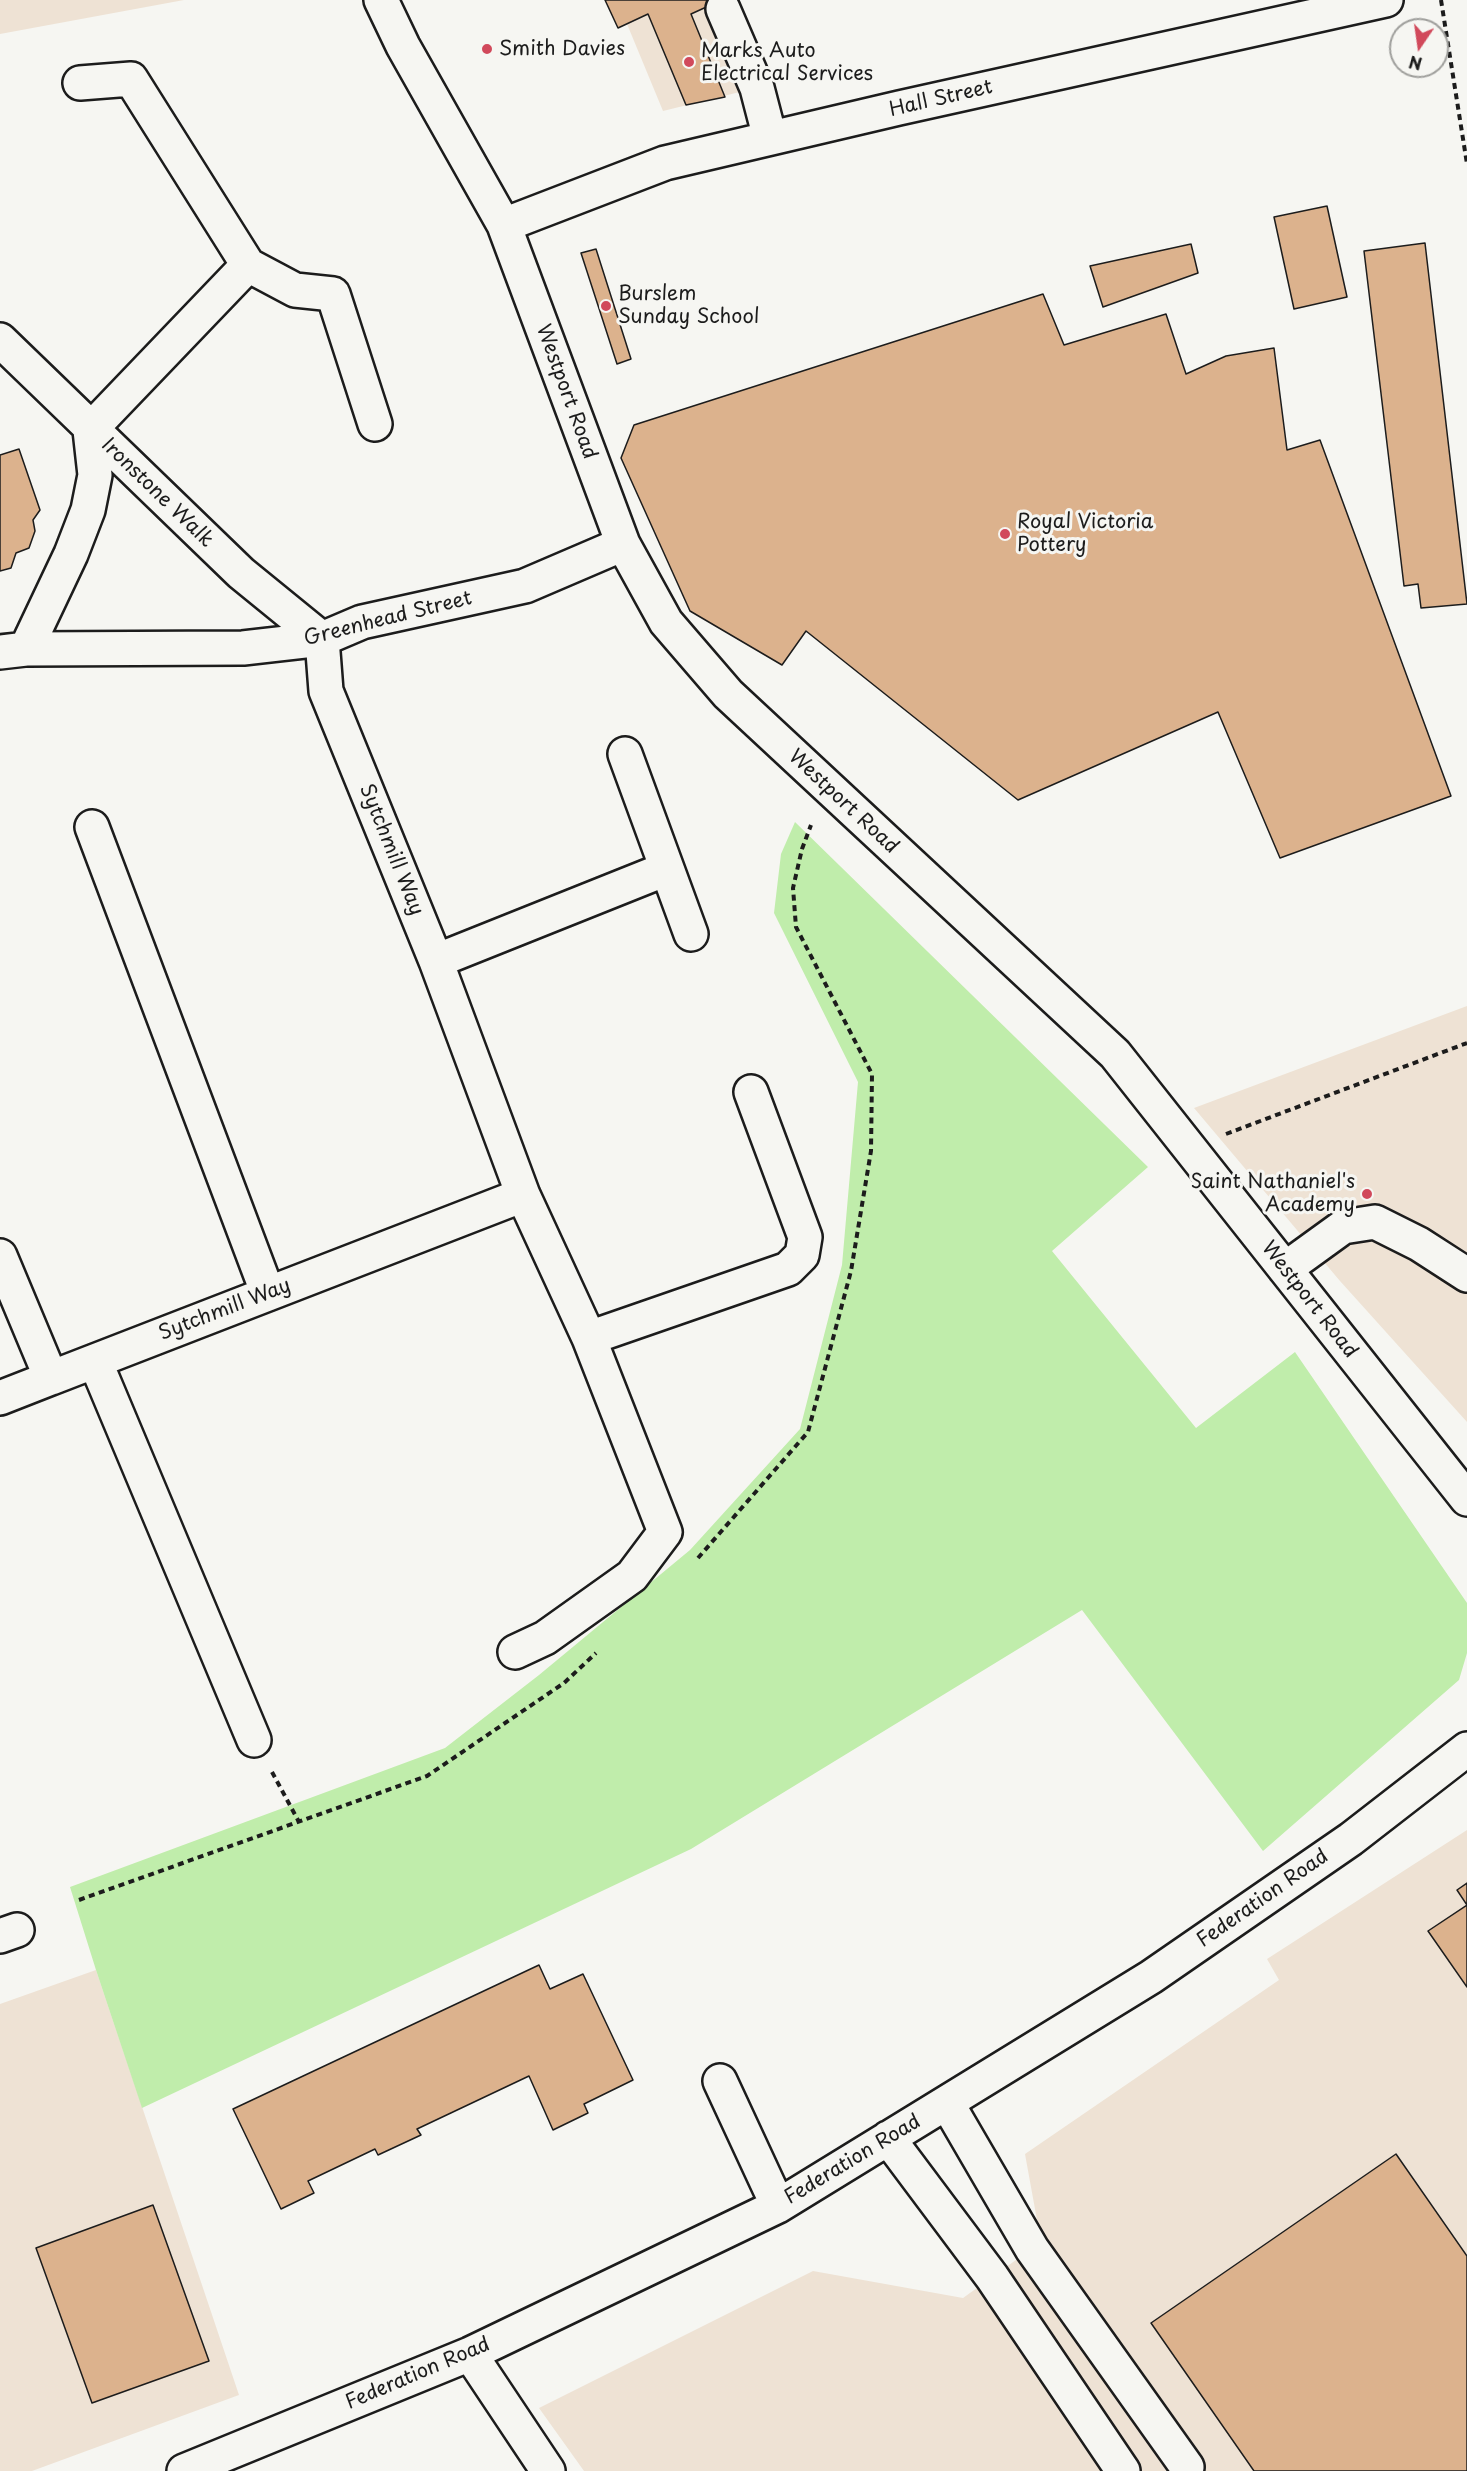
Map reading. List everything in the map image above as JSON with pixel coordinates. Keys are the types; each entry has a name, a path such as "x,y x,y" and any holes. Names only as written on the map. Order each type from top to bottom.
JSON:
{"street":[{"name":"Westport Road","path":"381,0 403,46 504,225 623,544 666,622 728,694 1115,1054 1467,1499"},
{"name":"Hall Street","path":"504,225 665,163 1290,10 1386,0"},
{"path":"723,9 757,88 770,138"},
{"path":"80,82 131,80 248,265 296,290 333,294 375,424"},
{"path":"13,650 71,554 88,510 95,476 90,430 248,265"},
{"name":"Ironstone Walk","path":"0,340 90,430 241,573 322,639"},
{"name":"Greenhead Street","path":"13,650 243,648 322,639 362,622 525,586 623,544"},
{"name":"Sytchmill Way","path":"322,639 326,691 436,961 523,1195 589,1338 665,1532 632,1576 545,1638 516,1652"},
{"path":"626,754 691,934"},
{"path":"92,827 268,1294"},
{"path":"436,961 666,869"},
{"path":"589,1338 788,1269 802,1255 805,1237 751,1092"},
{"name":"Sytchmill Way","path":"0,1398 523,1195"},
{"path":"1285,1269 1343,1227 1376,1222 1419,1244 1467,1275"},
{"path":"0,1256 51,1378"},
{"path":"95,1361 254,1740"},
{"name":"Federation Road","path":"184,2471 470,2354 778,2206 1151,1977 1351,1839 1467,1749"},
{"path":"720,2081 778,2206"},
{"path":"947,2103 1032,2249 1187,2467"},
{"path":"888,2138 992,2277 1123,2471"},
{"path":"470,2354 548,2471"}],"path":[{"path":"1441,0 1467,164"},
{"path":"1189,1148 1467,1043"},
{"path":"254,1740 299,1822"}],"shaded area":[{"path":"0,0 184,0 0,34"},
{"path":"605,0 734,0 768,85 663,111 627,24 618,28"},
{"name":"Saint Nathaniel's Academy","path":"1467,1006 1467,1422 1340,1281 1194,1108"},
{"path":"1467,1830 1467,2471 584,2471 539,2408 813,2271 963,2298 1041,2242 1025,2154 1279,1980 1267,1959"},
{"path":"96,1970 239,2395 32,2471 0,2471 0,2004"}],"green space":[{"path":"795,822 1148,1167 1052,1251 1196,1428 1295,1352 1467,1603 1467,1653 1459,1680 1263,1851 1082,1610 691,1849 142,2108 70,1887 445,1748 539,1675 690,1550 800,1429 842,1265 858,1082 774,913 781,854"}],"building":[{"name":"Marks Auto Electrical Services","path":"605,0 711,0 713,4 691,14 725,97 686,105 648,14 618,28"},
{"path":"1327,206 1347,297 1294,309 1274,217"},
{"path":"1425,243 1467,604 1421,608 1418,584 1404,586 1364,251"},
{"path":"1191,244 1198,273 1103,307 1090,266"},
{"name":"Burslem Sunday School","path":"596,249 631,359 617,364 581,253"},
{"name":"Royal Victoria Pottery","path":"1043,294 1064,345 1166,314 1186,374 1226,356 1274,348 1287,450 1320,440 1451,796 1280,858 1218,712 1018,800 806,631 782,665 690,611 621,458 634,425"},
{"path":"19,449 40,510 33,520 35,531 29,548 16,553 11,568 0,571 0,455"},
{"path":"1467,1883 1467,1905 1457,1890"},
{"path":"1467,1905 1467,1987 1428,1931"},
{"path":"539,1965 550,1989 583,1974 633,2080 584,2104 588,2113 553,2130 529,2076 417,2129 421,2135 378,2155 375,2149 308,2181 314,2193 281,2209 233,2109"},
{"path":"1396,2154 1467,2256 1467,2471 1254,2471 1151,2323"},
{"path":"153,2205 209,2361 92,2403 36,2248"}],"place":[{"name":"Smith Davies","path":"487,49"},
{"name":"Marks Auto Electrical Services","path":"689,62"},
{"name":"Burslem Sunday School","path":"606,306"},
{"name":"Royal Victoria Pottery","path":"1005,534"},
{"name":"Saint Nathaniel's Academy","path":"1367,1194"}]}
